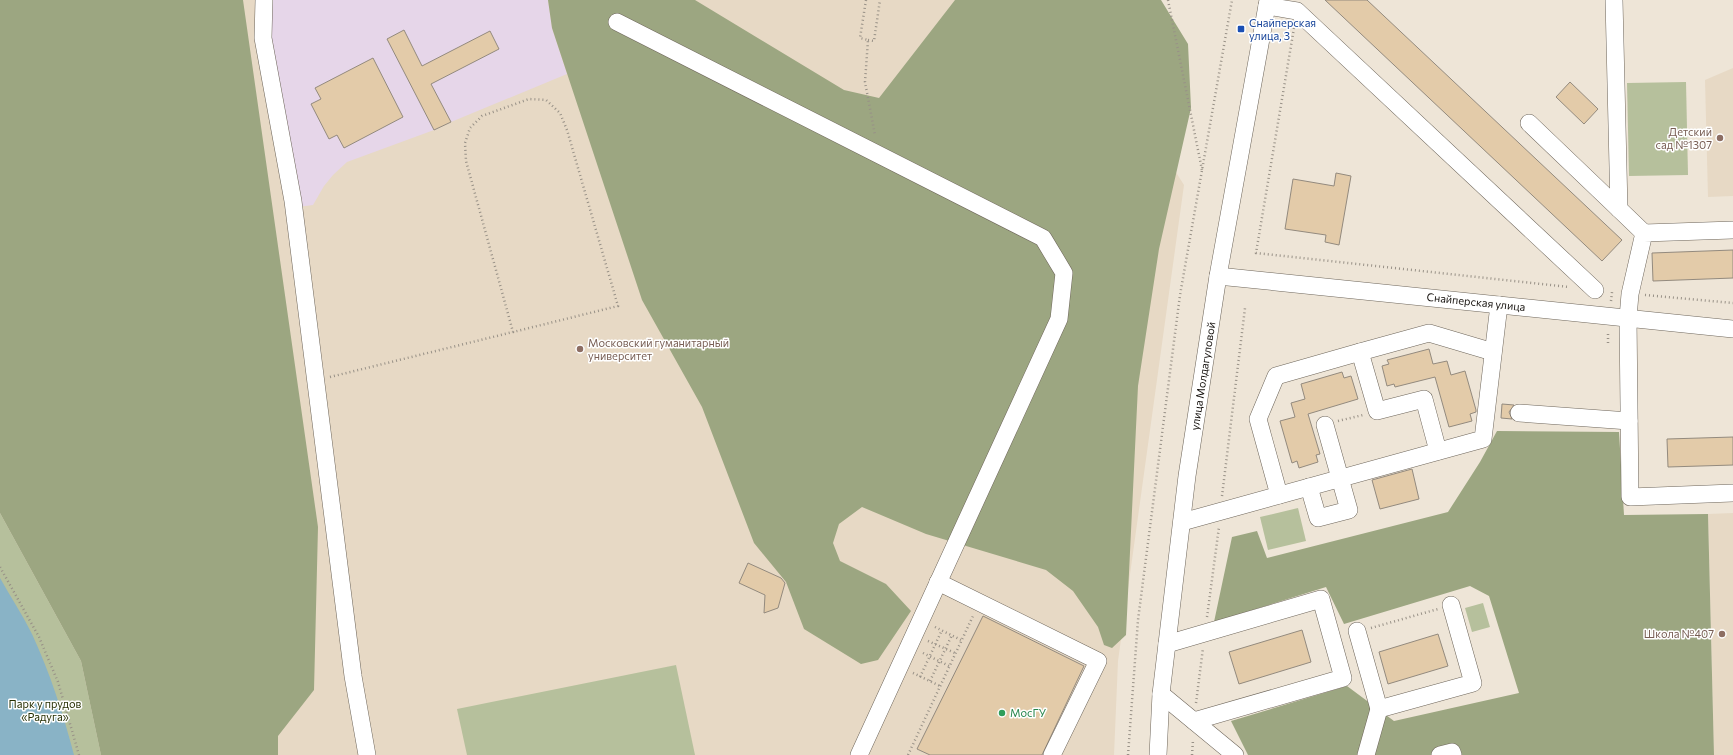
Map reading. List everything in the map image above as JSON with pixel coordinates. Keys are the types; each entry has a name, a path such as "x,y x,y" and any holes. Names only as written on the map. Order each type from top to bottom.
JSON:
{"street":[{"path":"264,0 263,38 293,201 353,676 368,755"},
{"path":"1614,0 1619,209"},
{"path":"1268,3 1297,11 1595,290"},
{"name":"улица Молдагуловой","path":"1158,755 1161,694 1187,476 1218,276 1268,3"},
{"path":"617,22 1043,238 1064,273 1059,319 859,755"},
{"path":"1528,123 1644,233 1733,230"},
{"path":"1644,233 1630,294 1628,318 1630,497 1733,493"},
{"name":"Снайперская улица","path":"1218,276 1733,329"},
{"path":"1182,522 1483,439 1499,305"},
{"path":"1279,495 1258,419 1276,376 1429,333 1493,352"},
{"path":"1360,352 1377,411 1424,399 1438,451"},
{"path":"1519,413 1629,421"},
{"path":"1309,487 1318,518 1349,510 1325,425"},
{"path":"938,582 1098,661 1052,755"},
{"path":"1167,644 1321,599 1343,678 1194,721"},
{"path":"1379,709 1473,683 1452,605"},
{"path":"1358,631 1379,709 1366,755"},
{"path":"1161,694 1235,755"},
{"path":"1440,755 1452,752 1453,755"}],"path":[{"path":"866,0 860,38 874,41 880,0"},
{"path":"1168,0 1202,173"},
{"path":"1128,755 1138,620 1180,295 1232,0"},
{"path":"1297,11 1256,253 1572,287"},
{"path":"868,40 864,82 879,155"},
{"path":"316,380 512,332 618,306 568,130 560,113 546,100 529,99 482,116 470,128 465,143 466,161 512,332"},
{"path":"1595,290 1733,304"},
{"path":"1192,755 1194,721 1245,308"},
{"path":"1325,425 1377,411"},
{"path":"0,567 40,637 58,682 79,755"},
{"path":"908,755 979,602"},
{"path":"1358,631 1452,605"},
{"path":"914,633 942,630 961,640"},
{"path":"920,677 942,630"},
{"path":"914,633 955,654"},
{"path":"914,633 930,657 949,666"},
{"path":"930,681 952,635"},
{"path":"899,667 940,686"}],"shaded area":[{"name":"Московский гуманитарный университет","path":"0,0 1067,0 1184,185 1118,661 1114,755 101,755 81,661 0,513"},
{"path":"269,0 548,0 552,28 567,74 434,130 347,162 324,186 313,205 298,207 267,39"},
{"name":"Детский сад №1307","path":"1733,68 1733,196 1708,197 1705,80"},
{"name":"Школа №407","path":"1733,513 1733,755 1714,755 1708,514"}],"green space":[{"path":"0,0 243,0 318,527 314,690 278,736 278,755 101,755 81,661 0,513"},
{"path":"548,0 695,0 844,90 879,98 955,0 1161,0 1188,44 1191,108 1159,249 1138,386 1126,635 1112,648 1104,645 1098,627 1073,591 1046,570 926,534 862,507 839,524 833,543 840,561 886,584 911,611 878,660 861,664 804,629 786,582 754,543 702,407 642,300 552,28"},
{"path":"1686,82 1688,175 1629,176 1627,83"},
{"path":"1497,431 1619,432 1624,515 1708,514 1714,755 1248,755 1231,721 1347,686 1394,721 1519,693 1489,596 1470,586 1344,624 1326,587 1214,622 1232,537 1257,531 1267,558 1448,512 1480,462"},
{"path":"1298,508 1306,541 1268,550 1260,517"},
{"name":"Парк у прудов «Радуга»","path":"0,513 81,661 101,755 0,755"},
{"path":"1483,603 1490,627 1472,632 1465,608"},
{"path":"676,665 695,755 467,755 457,709"}],"water":[{"path":"0,578 32,634 45,663 56,693 74,755 0,755"}],"building":[{"path":"1325,0 1367,0 1622,240 1602,261"},
{"path":"404,30 422,66 490,31 499,49 431,84 451,122 434,130 387,39"},
{"path":"373,58 403,117 344,148 337,135 329,139 311,104 321,99 315,88"},
{"path":"1570,82 1598,109 1584,124 1556,97"},
{"path":"1336,173 1351,176 1339,245 1325,242 1326,235 1285,229 1293,179 1334,186"},
{"path":"1733,250 1733,278 1653,281 1652,253"},
{"path":"1429,349 1433,364 1447,361 1451,375 1465,371 1476,410 1476,412 1470,414 1472,421 1449,427 1435,377 1395,387 1394,384 1387,386 1382,366 1389,364 1387,360"},
{"path":"1342,372 1344,378 1351,376 1358,399 1308,414 1320,454 1316,455 1318,462 1299,468 1297,461 1292,463 1280,421 1295,417 1291,403 1305,399 1301,384"},
{"path":"1502,404 1514,405 1509,412 1512,419 1501,418"},
{"path":"1733,437 1733,465 1668,467 1667,439"},
{"path":"1412,469 1419,499 1380,509 1372,480"},
{"path":"748,563 781,578 785,583 778,608 764,613 765,595 739,583"},
{"name":"МосГУ","path":"983,616 1084,666 1042,755 930,755 917,749"},
{"path":"1302,630 1311,662 1239,684 1229,652"},
{"path":"1438,634 1448,666 1388,684 1379,652"}],"place":[{"name":"Снайперская улица, 3","path":"1241,29"},
{"name":"Детский сад №1307","path":"1720,138"},
{"name":"Московский гуманитарный университет","path":"580,349"},
{"name":"Школа №407","path":"1722,634"},
{"name":"МосГУ","path":"1002,713"}]}
